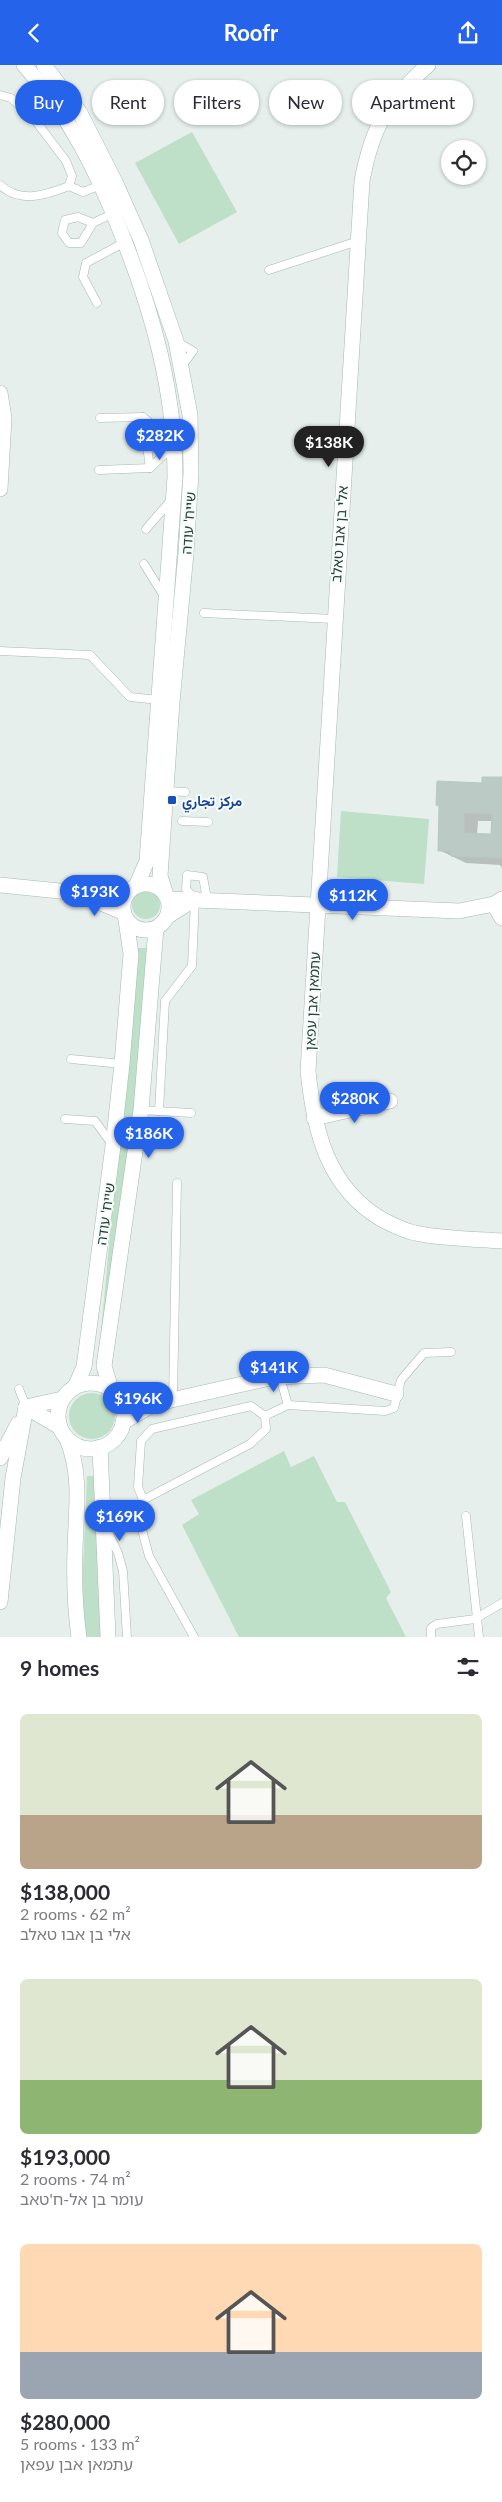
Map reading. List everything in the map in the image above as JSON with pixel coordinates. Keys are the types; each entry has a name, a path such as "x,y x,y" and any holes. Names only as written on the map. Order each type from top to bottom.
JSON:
{"main road":[{"name":"שייח' עודה","path":"24,65 61,111 114,213 143,289 163,359 175,445 173,498 147,861 131,889"},
{"name":"שייח' עודה","path":"44,65 80,113 115,182 154,276 176,341 190,415 191,473 160,876 167,896"},
{"name":"אלי בן אבו טאלב","path":"318,905 362,181 368,150 381,120 402,89 428,65"},
{"path":"0,393 4,418 0,489"},
{"path":"0,885 78,893 131,889 152,884 167,896 201,899 459,911 498,902 502,918"},
{"path":"125,916 123,903 131,889"},
{"path":"78,893 125,916 138,929 148,931 156,928 168,917 201,899"},
{"path":"167,896 168,917"},
{"name":"עתמאן אבן עפאן","path":"318,905 308,1071 314,1118 323,1149 332,1168 349,1192 367,1211 413,1233 502,1241"},
{"name":"שייח' עודה","path":"75,1387 84,1367 114,1146 131,954 125,916"},
{"name":"שייח' עודה","path":"111,1389 104,1366 141,1110 156,928"},
{"path":"314,1118 390,1101"},
{"path":"121,1403 154,1404 280,1377 324,1375 396,1394"},
{"path":"93,1383 111,1389 121,1403 123,1421 114,1439 100,1447 83,1448 26,1407 62,1399 75,1387 93,1383"},
{"path":"62,1399 58,1418 74,1455 78,1473 75,1551 79,1637"},
{"path":"123,1421 154,1404"},
{"path":"0,1458 26,1407"},
{"path":"0,1602 13,1478 26,1407"},
{"path":"100,1447 108,1637"}],"lane":[{"path":"0,95 11,98 35,120 66,161 72,176 69,186"},
{"path":"0,185 16,196 30,196 53,192 69,186 83,192 101,185"},
{"path":"93,223 114,213"},
{"path":"269,270 358,241"},
{"path":"97,303 83,277 86,263 125,242"},
{"path":"143,417 150,468"},
{"path":"100,418 143,417 175,445 150,468 100,470"},
{"path":"146,529 173,498"},
{"path":"144,564 166,600"},
{"path":"204,613 334,619"},
{"path":"0,651 90,655 130,697 159,700"},
{"path":"167,791 185,792"},
{"path":"182,821 208,822"},
{"path":"149,1012 165,1001 192,966 201,899 203,877 187,875 186,889 201,899"},
{"path":"151,988 159,999 165,1001"},
{"path":"159,1111 165,1001"},
{"path":"71,1059 122,1064"},
{"path":"141,1110 191,1113"},
{"path":"65,1119 95,1121 114,1146"},
{"path":"173,1400 177,1183"},
{"path":"265,1416 288,1405 385,1411 394,1408 400,1380 424,1353 451,1352"},
{"path":"280,1377 288,1405"},
{"path":"18,1389 26,1407"},
{"path":"194,1637 149,1556 140,1522 143,1500 138,1487 141,1441 152,1429 251,1406 265,1416"},
{"path":"143,1500 250,1444 266,1429 265,1416"},
{"path":"466,1516 475,1619 479,1637"},
{"path":"104,1525 118,1553 123,1571 127,1637"},
{"path":"431,1637 432,1628 437,1624 475,1619 502,1603"}],"green space":[{"path":"192,132 237,212 179,244 135,163"},
{"path":"341,811 429,819 424,884 337,877"},
{"path":"146,891 156,895 160,905 156,915 146,919 136,915 132,905 136,895"},
{"path":"137,948 148,948 111,1375 97,1374"},
{"path":"87,1393 97,1393 109,1399 114,1407 114,1425 109,1433 101,1438 87,1439 79,1436 72,1429 69,1421 69,1411 72,1403 79,1396"},
{"path":"284,1451 291,1467 314,1456 337,1502 345,1502 391,1592 386,1598 406,1637 239,1637 182,1525 199,1514 191,1500"},
{"path":"87,1476 101,1476 99,1602 103,1637 84,1637 81,1615"}],"building":[{"path":"482,777 502,777 502,858 451,856 451,851 438,851 439,806 436,805 437,781 482,783","holes":["464,813 492,814 491,834 464,833"]}],"place":[{"name":"مركز تجاري","path":"172,800"}]}
